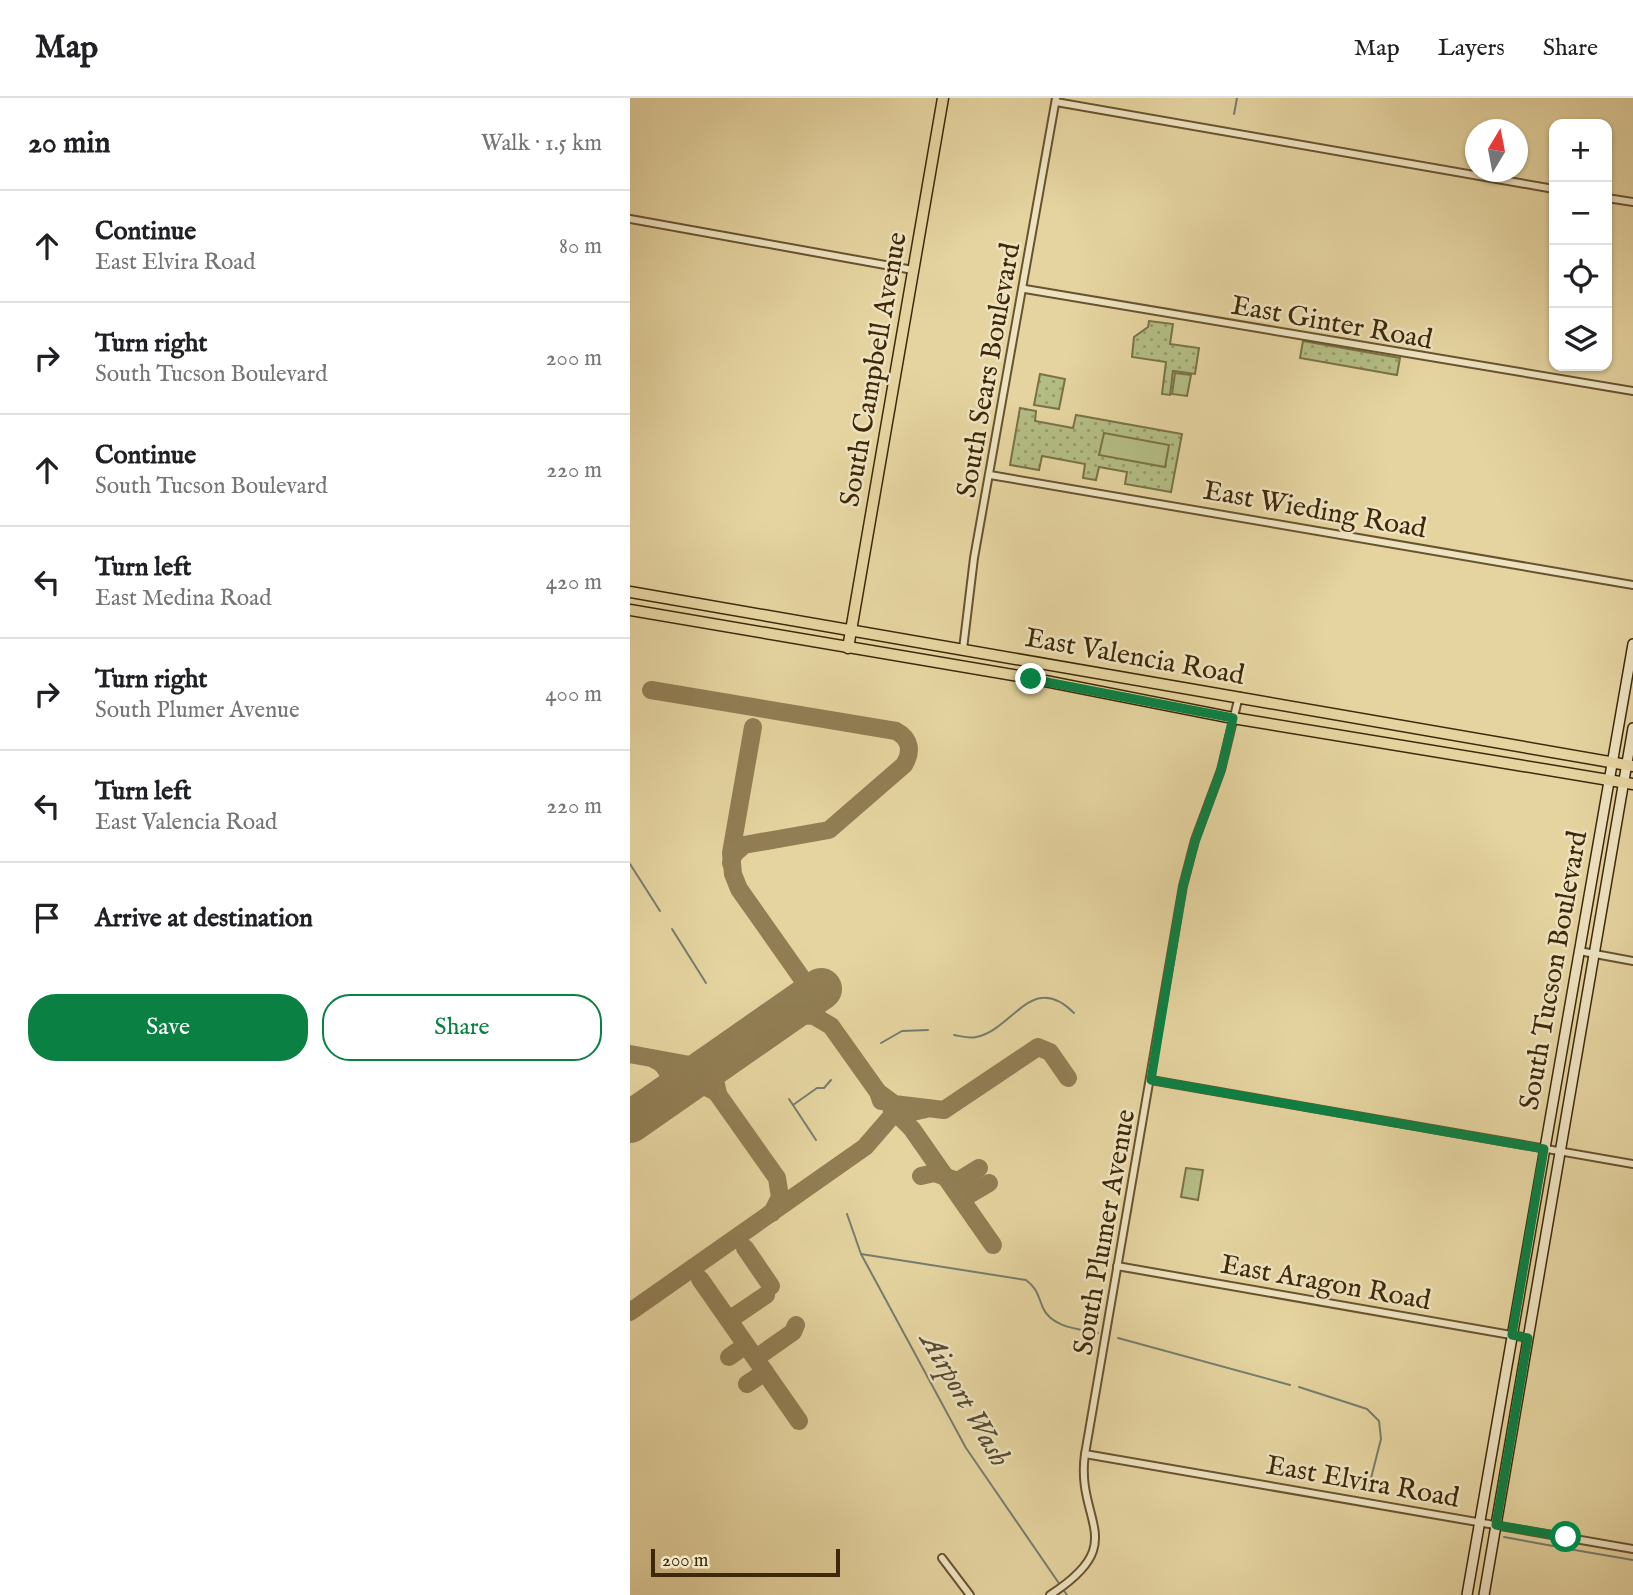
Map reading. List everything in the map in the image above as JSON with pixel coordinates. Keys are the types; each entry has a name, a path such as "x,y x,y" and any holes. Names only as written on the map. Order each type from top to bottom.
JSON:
{"main road":[{"name":"South Campbell Avenue","path":"848,649 943,98"},
{"name":"East Valencia Road","path":"630,592 1630,765"},
{"path":"661,616 664,597"},
{"name":"East Valencia Road","path":"630,610 1025,677 1233,718 1628,783"},
{"name":"South Tucson Boulevard","path":"1467,1595 1633,644"},
{"name":"South Tucson Boulevard","path":"1484,1595 1595,954 1628,783 1633,728"},
{"path":"1436,750 1439,731"}],"street":[{"path":"1056,100 1549,188"},
{"name":"South Sears Boulevard","path":"962,649 974,558 1025,289 1056,100"},
{"path":"1612,199 1633,202"},
{"path":"630,219 913,270"},
{"name":"East Ginter Road","path":"1025,289 1633,391"},
{"name":"East Wieding Road","path":"990,475 1633,585"},
{"name":"South Plumer Avenue","path":"1052,1594 1088,1564 1097,1536 1085,1488 1085,1454 1183,886 1195,842 1221,770 1239,696"},
{"path":"1579,951 1633,961"},
{"path":"1151,1080 1633,1164"},
{"name":"East Aragon Road","path":"1117,1266 1528,1338"},
{"name":"East Elvira Road","path":"1085,1454 1633,1549"},
{"path":"942,1558 970,1595"}],"green space":[{"path":"1149,321 1173,324 1170,344 1199,348 1195,374 1173,371 1170,395 1162,394 1166,362 1132,357 1134,337 1148,327"},
{"path":"1303,341 1400,358 1397,375 1300,358"},
{"path":"1175,373 1191,375 1187,396 1172,394"},
{"path":"1040,374 1065,379 1059,409 1034,405"},
{"path":"1020,408 1036,411 1035,421 1073,428 1076,415 1182,434 1171,492 1125,484 1127,472 1099,467 1096,480 1083,478 1085,464 1042,456 1039,470 1010,465"},
{"path":"1104,433 1169,445 1165,467 1099,455"},
{"path":"1186,1168 1203,1170 1198,1200 1181,1197"}],"waterway":[{"path":"1234,114 1237,98"},
{"path":"630,864 660,911"},
{"path":"672,929 706,983"},
{"path":"954,1035 973,1038 989,1032 1034,1000 1046,998 1059,1001 1074,1013"},
{"path":"881,1043 902,1031 928,1030"},
{"path":"793,1105 817,1088 824,1088 831,1080"},
{"path":"789,1099 816,1140"},
{"name":"Airport Wash","path":"847,1214 861,1254 966,1448 1067,1595"},
{"path":"861,1254 1026,1280 1035,1289 1047,1315 1053,1320 1098,1333"},
{"path":"1118,1338 1290,1385"},
{"path":"1299,1387 1367,1409 1379,1421 1381,1439 1368,1490"},
{"path":"1504,1537 1553,1546"},
{"path":"1563,1548 1633,1560"}],"taxiway":[{"path":"651,690 896,731 905,738 909,746 904,765 829,830 744,845 734,854 731,863"},
{"path":"753,727 731,853 733,874 739,889 813,994"},
{"path":"784,1014 814,1016 831,1026 878,1092 881,1101"},
{"path":"878,1092 894,1104 944,1110 1038,1047 1050,1052 1068,1078"},
{"path":"630,1054 690,1065 702,1072 777,1178 780,1197 772,1213"},
{"path":"718,1094 715,1080 722,1058"},
{"path":"654,1059 665,1067 669,1077 661,1100"},
{"path":"680,1087 700,1084 716,1092"},
{"path":"891,1108 912,1129 993,1245"},
{"path":"630,1312 865,1147 891,1117 926,1109"},
{"path":"921,1176 934,1173 958,1181 979,1168"},
{"path":"956,1191 967,1196 989,1183"},
{"path":"745,1248 771,1286"},
{"path":"700,1279 799,1421"},
{"path":"729,1320 766,1295"},
{"path":"756,1358 793,1332 796,1325"},
{"path":"729,1357 746,1345"},
{"path":"747,1384 765,1372"}],"runway":[{"path":"630,1122 821,989"}],"route":[{"path":"1031,679 1233,718 1221,770 1195,842 1183,886 1151,1080 1544,1149 1512,1335 1528,1338 1496,1525 1566,1537"}]}
